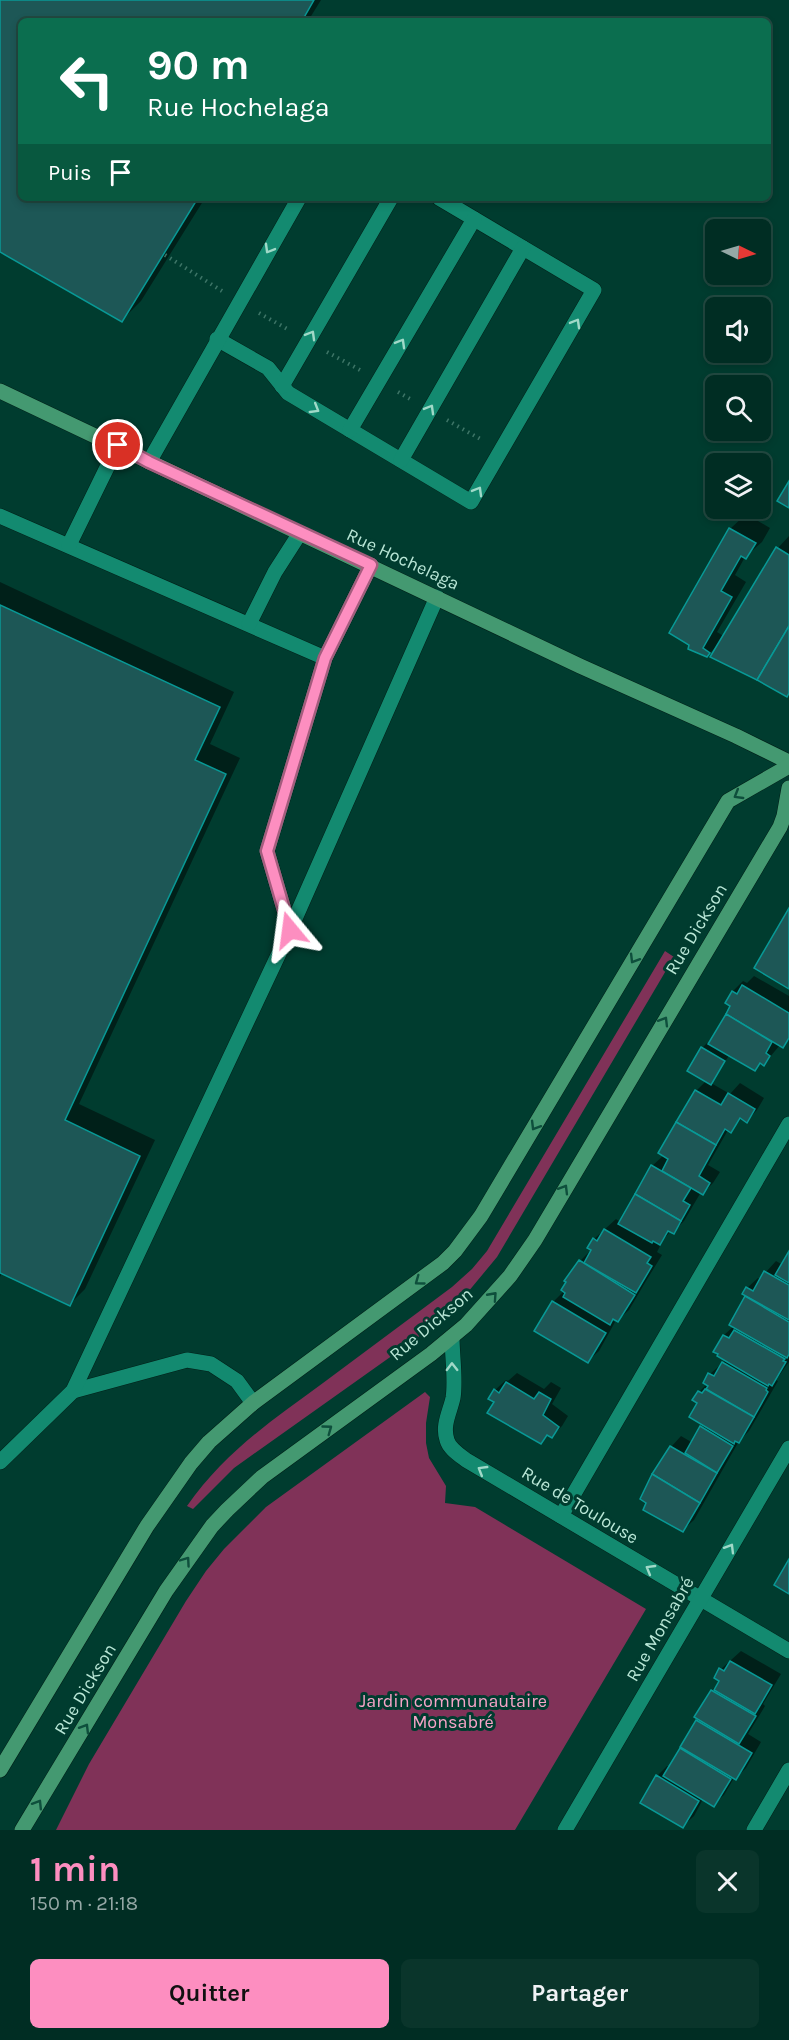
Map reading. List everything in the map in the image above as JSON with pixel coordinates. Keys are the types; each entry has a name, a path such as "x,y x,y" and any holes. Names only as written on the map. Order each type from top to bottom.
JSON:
{"main road":[{"name":"Rue Hochelaga","path":"0,391 789,764"},
{"name":"Rue Dickson","path":"0,1770 147,1526 191,1462 209,1442 253,1403 443,1263 455,1251 481,1216 728,801 789,764"},
{"name":"Rue Dickson","path":"22,1830 166,1591 212,1526 262,1477 452,1337 510,1276 535,1240 780,827 789,788"}],"street":[{"path":"149,462 296,201"},
{"path":"282,386 389,201"},
{"path":"217,339 268,368 288,393 471,502 594,290 444,201"},
{"path":"350,430 474,219"},
{"path":"401,460 523,248"},
{"path":"69,545 118,445"},
{"path":"0,516 325,658"},
{"path":"249,624 275,572 300,533"},
{"path":"290,930 267,851 325,658 371,565"},
{"path":"0,1462 73,1391 290,930 437,597"},
{"path":"561,1516 789,1124"},
{"name":"Rue de Toulouse","path":"452,1337 453,1398 447,1417 447,1441 453,1450 465,1460 789,1651"},
{"path":"73,1391 188,1360 211,1364 237,1381 253,1403"},
{"name":"Rue Monsabré","path":"564,1830 789,1448"},
{"path":"754,1830 789,1770"}],"path":[{"path":"165,255 239,301 501,451"}],"green space":[{"path":"665,951 674,957 497,1257 468,1292 417,1338 234,1468 193,1509 187,1506 217,1469 250,1438 452,1287 472,1269 487,1251"},
{"name":"Jardin communautaire Monsabré","path":"425,1392 430,1397 426,1443 429,1458 446,1486 445,1503 475,1507 646,1609 515,1830 56,1830 89,1764 186,1601 224,1549 266,1507"}],"building":[{"path":"0,0 314,0 304,18 18,18 18,201 196,201 122,322 0,252"},
{"path":"789,481 789,508 777,501"},
{"path":"729,528 756,543 746,559 741,556 721,591 732,597 703,648 710,653 707,657 688,649 689,645 669,633"},
{"path":"776,547 789,555 789,626 757,680 710,657"},
{"path":"0,605 220,707 195,760 226,774 65,1120 140,1156 70,1306 0,1273"},
{"path":"789,626 789,693 787,697 757,680"},
{"path":"789,908 789,989 754,968"},
{"path":"742,985 789,1013 789,1038 783,1048 726,1014 730,1006 725,1003 732,991 737,994"},
{"path":"726,1014 772,1042 766,1053 770,1056 764,1066 760,1063 755,1071 708,1044"},
{"path":"701,1047 725,1061 711,1085 687,1071"},
{"path":"695,1090 721,1105 728,1093 755,1109 747,1123 740,1118 731,1133 725,1129 716,1145 676,1122"},
{"path":"676,1122 716,1145 699,1176 710,1183 703,1195 662,1171 668,1159 658,1153"},
{"path":"651,1165 691,1188 683,1201 690,1205 681,1221 635,1194"},
{"path":"635,1194 681,1221 674,1234 668,1231 660,1245 618,1224"},
{"path":"604,1229 651,1257 647,1263 652,1266 636,1293 584,1263 591,1250 587,1248 593,1238 597,1241"},
{"path":"789,1251 789,1283 775,1275"},
{"path":"579,1260 635,1295 618,1322 613,1319 610,1325 563,1297 565,1293 561,1290 566,1282 564,1281"},
{"path":"764,1271 789,1285 789,1320 742,1294 746,1287 753,1291"},
{"path":"745,1296 789,1322 787,1358 729,1325"},
{"path":"552,1301 606,1333 588,1363 534,1331"},
{"path":"734,1330 785,1359 783,1361 786,1362 772,1386 769,1384 768,1386 713,1352 723,1335 729,1338"},
{"path":"722,1362 767,1388 768,1392 754,1417 706,1389 708,1386 703,1383 708,1373 714,1376"},
{"path":"506,1382 534,1399 539,1392 551,1399 543,1415 559,1427 552,1438 547,1435 541,1444 487,1413 494,1402 488,1399 494,1389 499,1393"},
{"path":"705,1389 754,1417 739,1443 735,1441 734,1444 689,1417 697,1403 692,1400 698,1391 702,1393"},
{"path":"700,1426 733,1446 717,1473 685,1453"},
{"path":"670,1446 717,1473 700,1503 652,1474"},
{"path":"652,1474 700,1503 683,1532 643,1510 646,1503 640,1499"},
{"path":"789,1559 789,1594 774,1585"},
{"path":"730,1661 772,1685 755,1714 714,1690 719,1681 714,1678 719,1668 724,1671"},
{"path":"711,1690 756,1716 739,1744 694,1717"},
{"path":"696,1720 752,1753 736,1780 680,1747"},
{"path":"680,1748 731,1779 714,1807 663,1776"},
{"path":"656,1775 699,1801 683,1828 640,1803"}],"route":[{"path":"118,445 149,462 371,565 325,658 267,851 290,930"}]}
